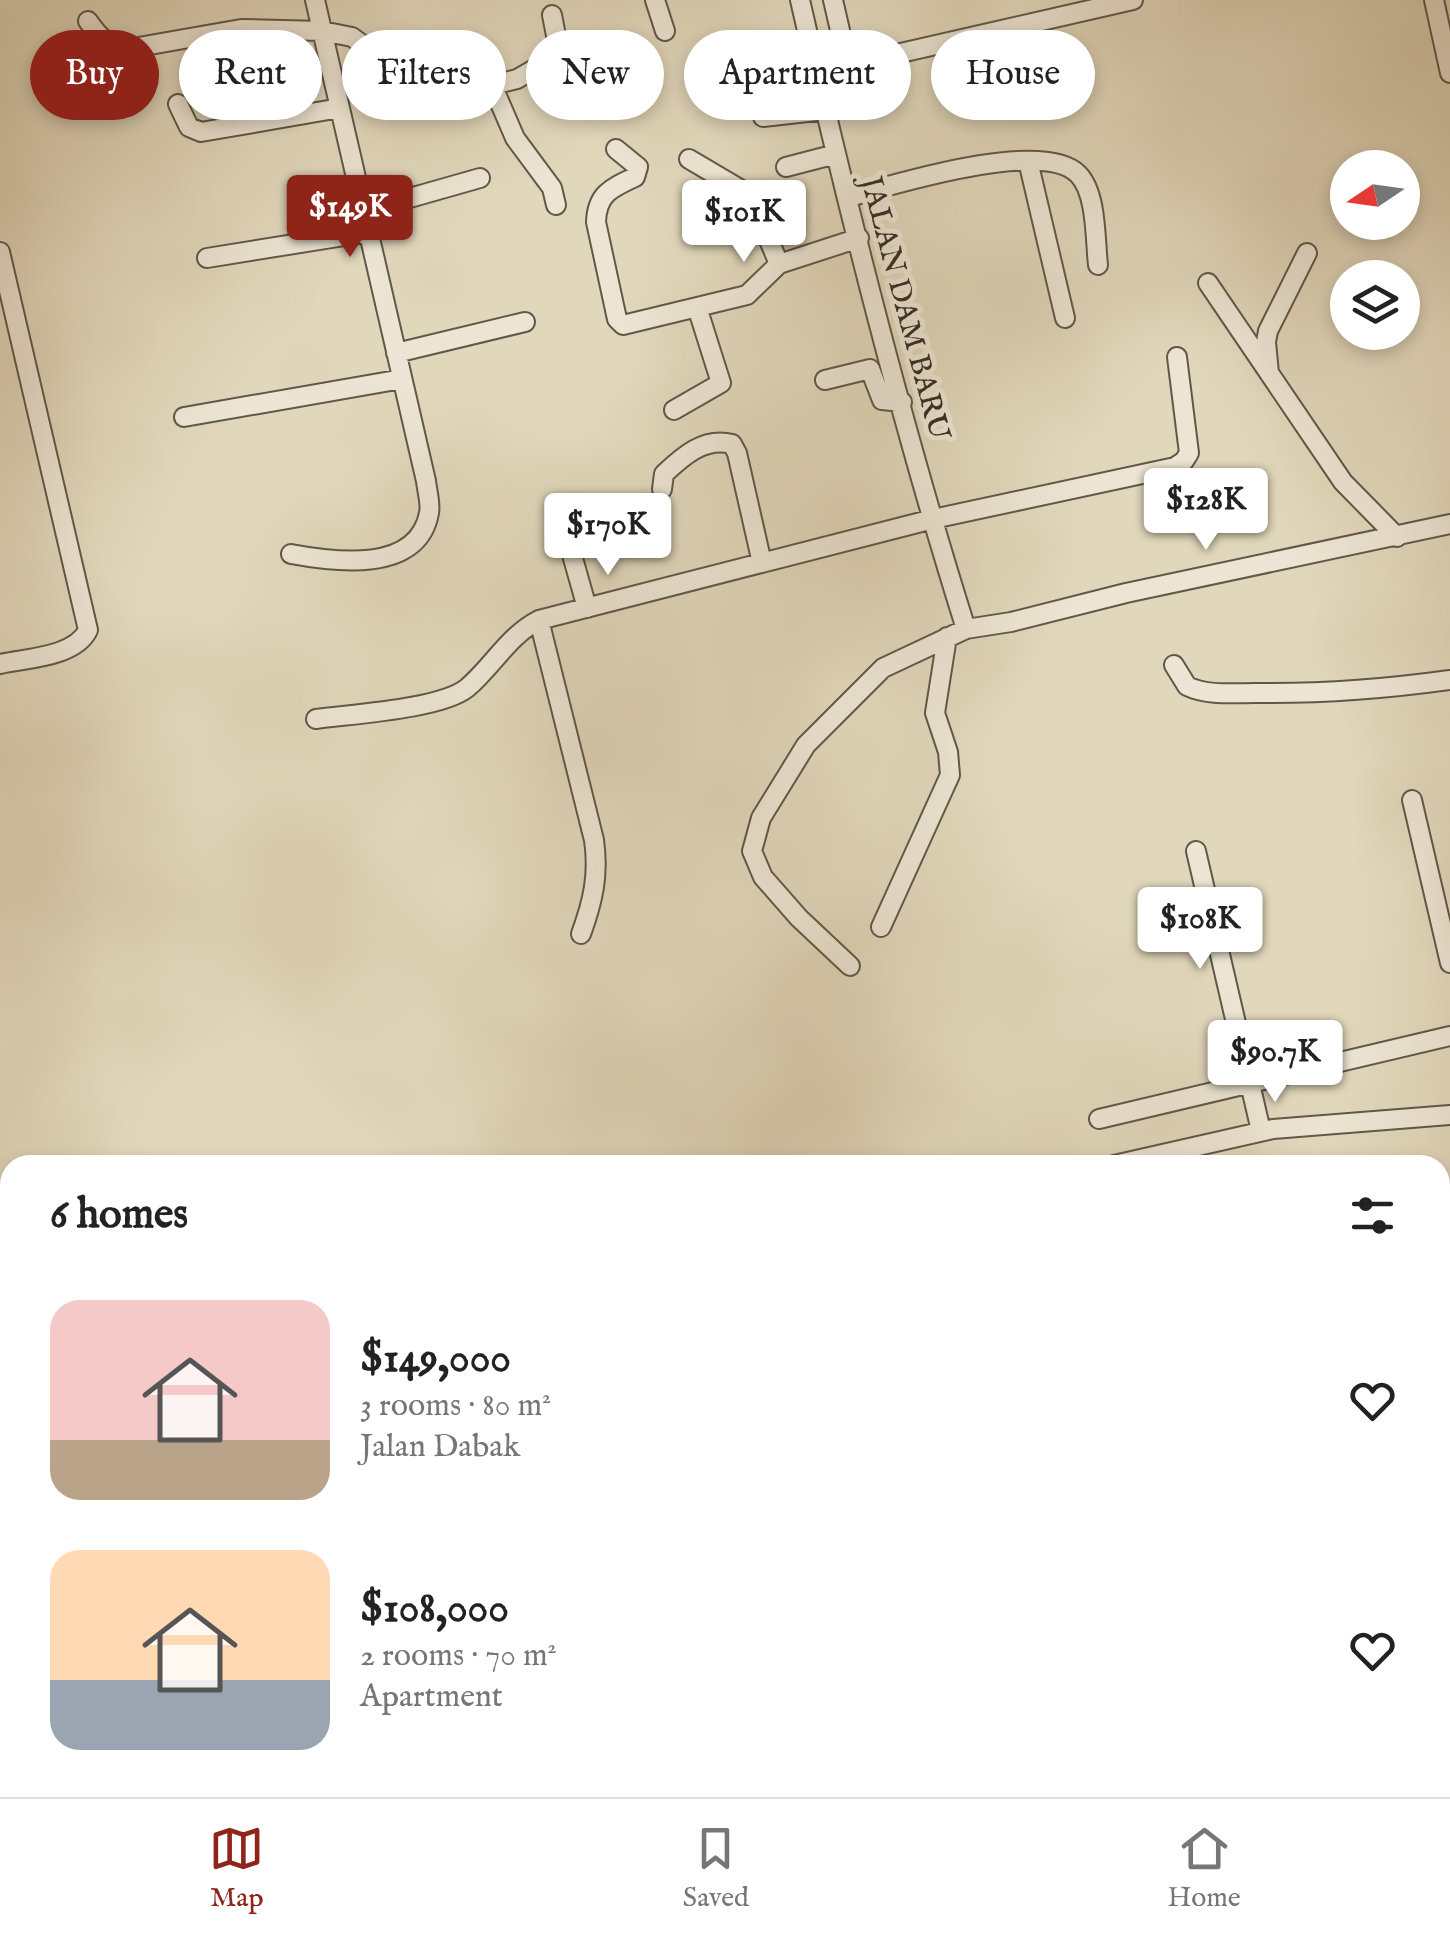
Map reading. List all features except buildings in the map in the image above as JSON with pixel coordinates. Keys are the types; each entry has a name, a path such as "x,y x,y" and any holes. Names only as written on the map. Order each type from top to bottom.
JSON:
{"street":[{"path":"315,0 322,30"},
{"path":"654,0 665,31"},
{"name":"JALAN DAM BARU","path":"800,0 807,30"},
{"path":"833,0 848,65 1132,0"},
{"path":"1434,0 1450,73"},
{"path":"506,82 535,71 552,59 558,46 552,15"},
{"path":"88,21 114,47 127,49 179,40"},
{"path":"235,30 282,30"},
{"path":"291,554 346,562 393,554 419,538 430,512 322,31 342,36"},
{"path":"178,104 188,128 202,132 340,108"},
{"path":"506,118 515,138 552,188 556,205"},
{"name":"JALAN DAM BARU","path":"828,120 932,519 966,629"},
{"path":"616,150 638,167 635,176 604,192 596,207 596,222 617,319 623,325 747,295 778,264 858,238"},
{"path":"786,167 836,154"},
{"path":"689,158 750,195 778,264"},
{"path":"849,197 969,167 1028,162 1062,166 1078,173 1089,193 1098,264"},
{"path":"1028,162 1064,318"},
{"path":"364,211 480,178"},
{"path":"207,258 368,232"},
{"path":"0,252 88,630 72,648 0,664"},
{"path":"1270,378 1268,330 1308,253"},
{"path":"1208,283 1344,482 1397,537"},
{"path":"674,410 721,383 697,307"},
{"path":"396,353 526,322"},
{"path":"316,719 444,700 465,690 526,627 540,620 932,519 1175,467 1189,453 1177,357"},
{"path":"825,380 870,370 882,400 902,402"},
{"path":"184,418 402,379"},
{"path":"662,490 664,474 694,450 718,440 732,444 762,563"},
{"path":"850,966 798,918 762,877 752,851 755,832 806,746 883,668 966,629 1450,524"},
{"path":"567,537 587,608"},
{"path":"540,620 598,870 593,902 581,934"},
{"path":"881,927 950,775 936,713 947,637"},
{"path":"1174,665 1187,686 1227,693 1314,694 1450,680"},
{"path":"1412,800 1450,963"},
{"path":"1196,851 1261,1131"},
{"path":"1098,1119 1450,1036"},
{"path":"1157,1155 1261,1131 1450,1115"}]}
